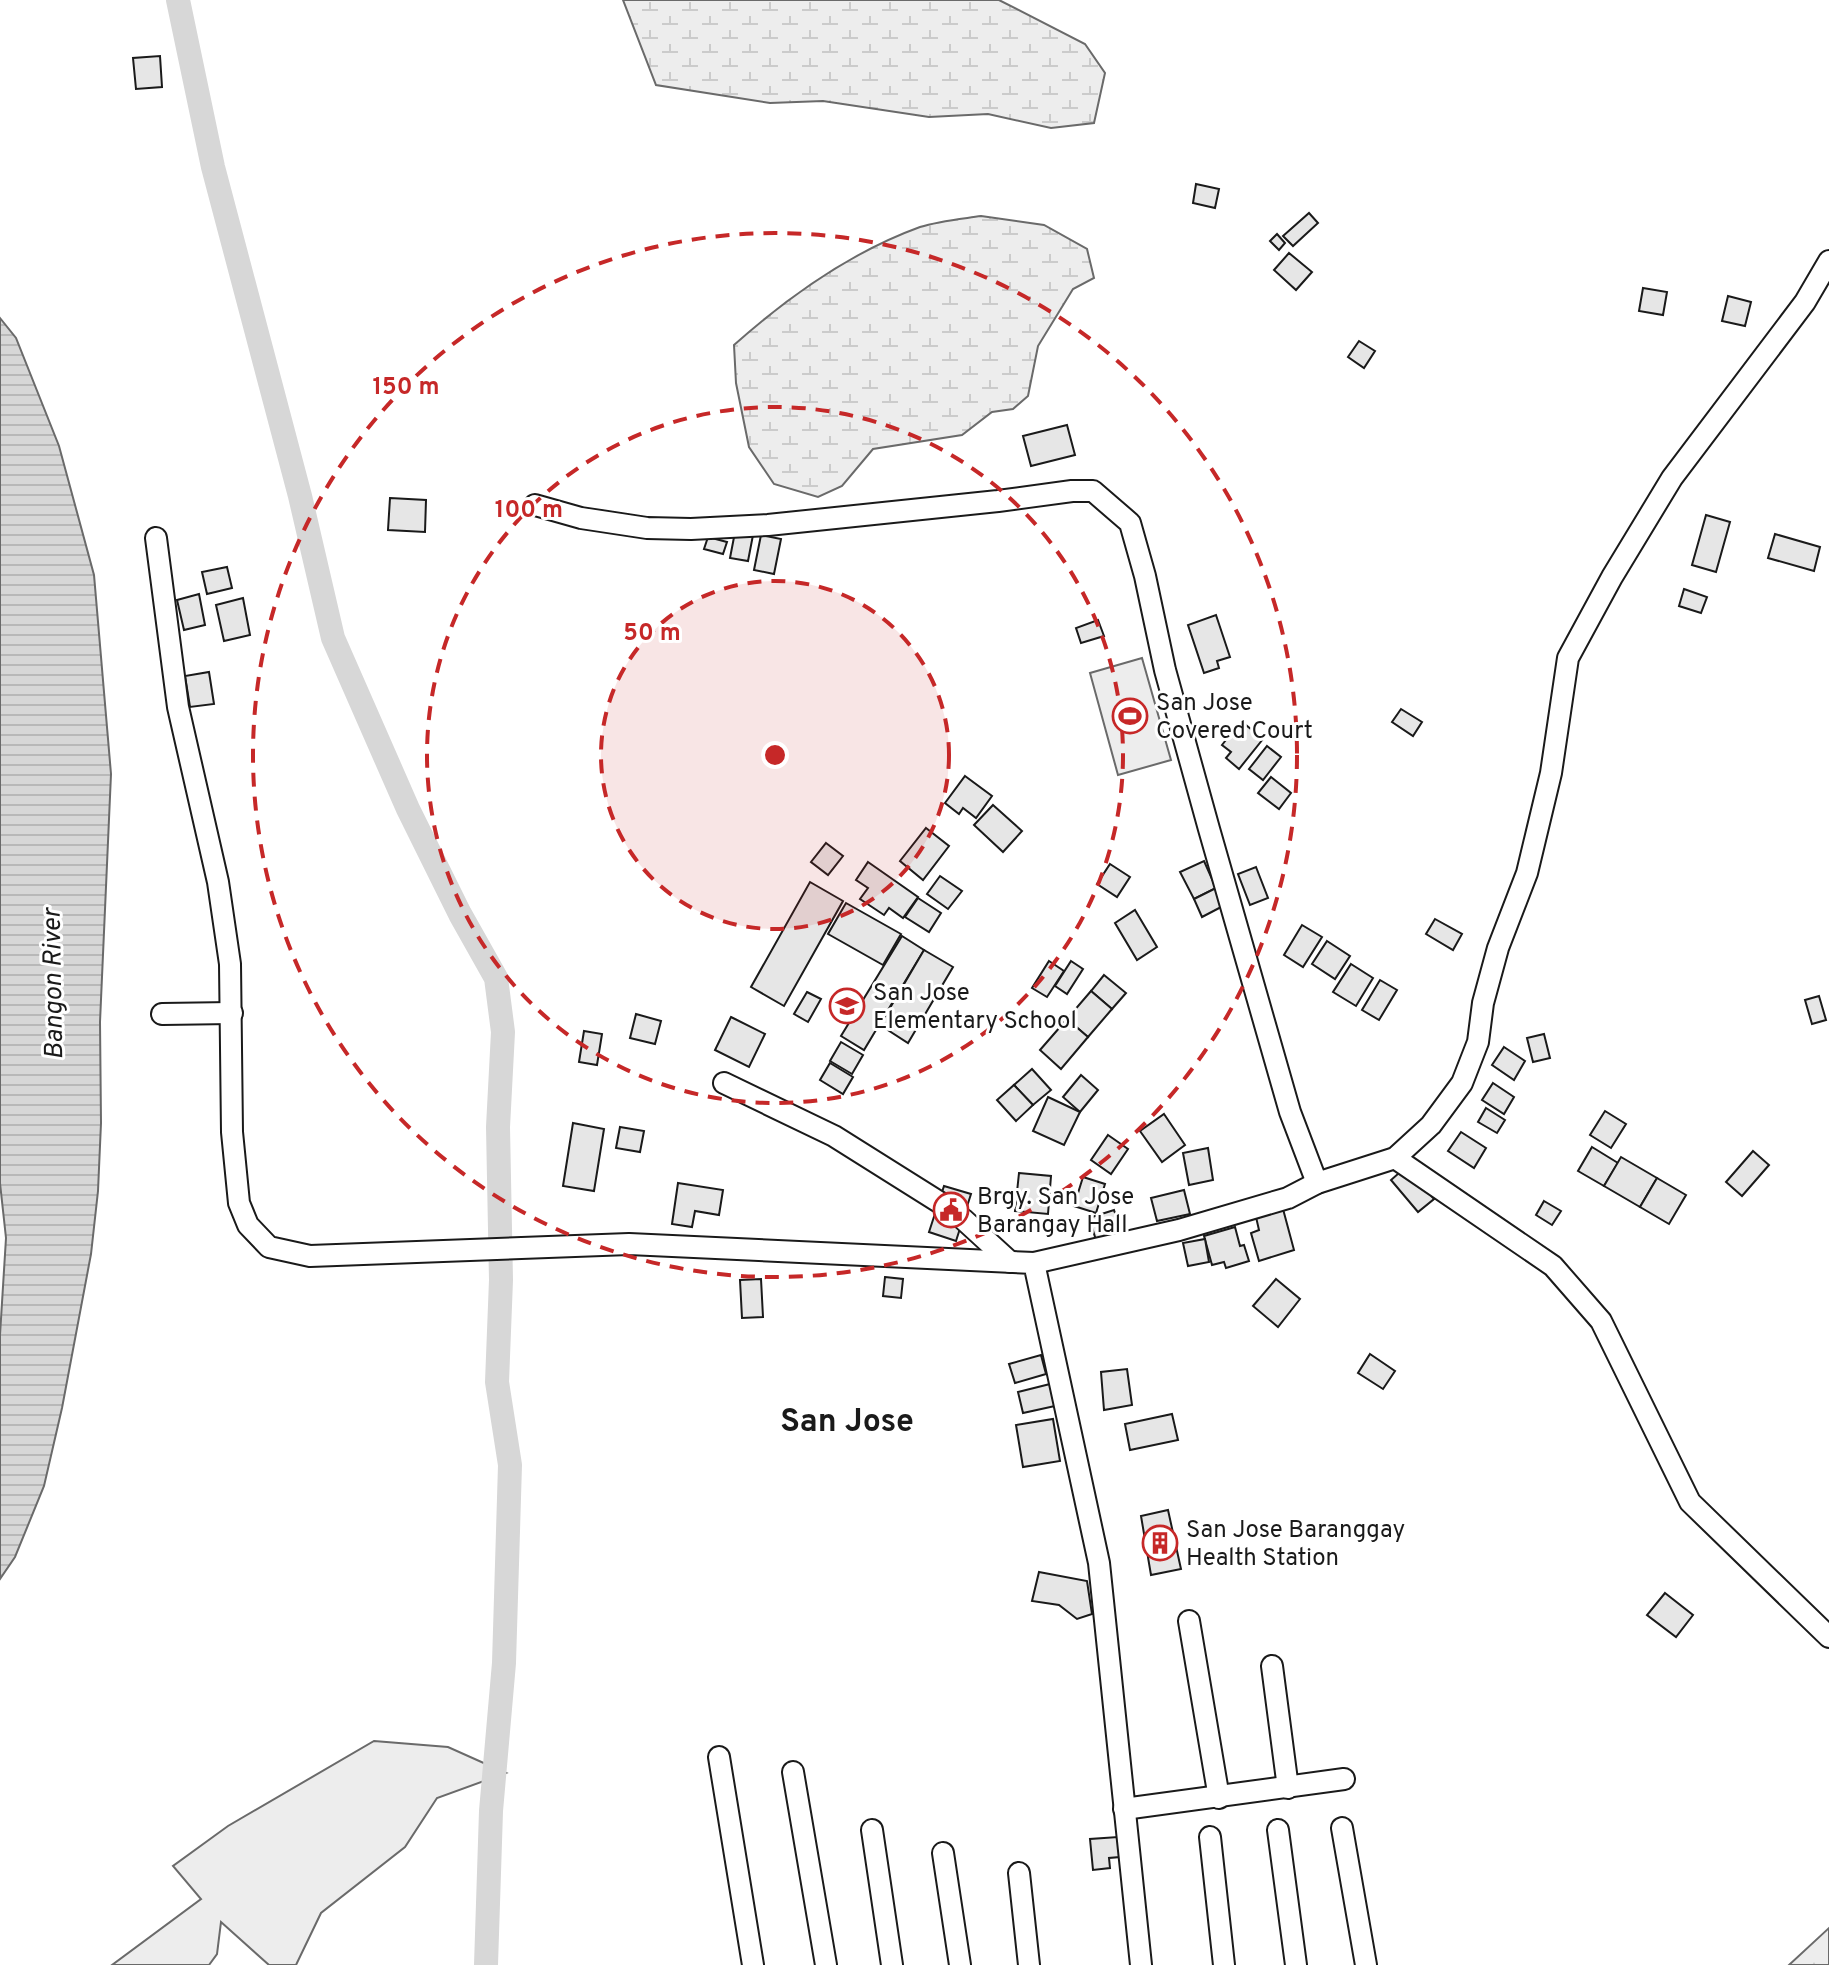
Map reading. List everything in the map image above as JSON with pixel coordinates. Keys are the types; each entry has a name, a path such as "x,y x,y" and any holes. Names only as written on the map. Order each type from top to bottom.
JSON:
{"street":[{"path":"156,538 178,707 218,882 230,964 234,1168 239,1203 248,1225 259,1239 269,1247 310,1256 629,1244 1034,1263 1254,1210 1317,1183 1395,1158 1431,1125 1462,1083 1478,1042 1483,1003 1498,948 1527,873 1551,773 1568,658 1612,577 1672,478 1805,302 1829,261"},
{"path":"535,505 581,518 634,526 691,529 768,525 1093,491 1130,523 1165,670 1209,829 1290,1112 1317,1183"},
{"path":"162,1014 232,1013"},
{"path":"724,1083 834,1136 939,1202"},
{"path":"1395,1158 1553,1266 1601,1321 1690,1502 1829,1637"},
{"path":"963,1219 1010,1262"},
{"path":"1034,1263 1099,1563 1141,1965"},
{"path":"1189,1621 1219,1798"},
{"path":"1272,1666 1288,1788"},
{"path":"719,1757 753,1965"},
{"path":"793,1772 826,1965"},
{"path":"1124,1809 1344,1779"},
{"path":"1342,1828 1366,1965"},
{"path":"872,1830 892,1965"},
{"path":"1278,1830 1296,1965"},
{"path":"1210,1837 1224,1965"},
{"path":"943,1853 960,1965"},
{"path":"1019,1873 1029,1965"}],"green space":[{"path":"623,0 999,0 1085,44 1105,73 1094,123 1051,128 988,114 929,117 823,101 770,103 656,85"},
{"path":"981,216 1044,225 1087,249 1094,278 1073,289 1038,346 1028,396 1013,409 992,412 962,435 873,449 842,486 818,497 774,484 749,447 736,383 734,345 777,309 845,262 920,227"},
{"name":"San Jose Covered Court","path":"1142,658 1171,760 1118,775 1090,673"},
{"path":"374,1741 448,1747 506,1773 437,1798 405,1847 321,1913 296,1965 269,1965 221,1922 217,1954 209,1965 112,1965 201,1899 173,1866 228,1826"},
{"path":"1829,1928 1829,1965 1789,1965"}],"water":[{"name":"Bangon River","path":"0,318 16,338 59,446 94,575 111,774 100,1022 101,1123 91,1254 44,1486 15,1557 0,1579 0,1335 6,1238 0,1183"}],"building":[{"path":"160,56 162,87 136,89 133,58"},
{"path":"1196,184 1219,189 1215,208 1193,203"},
{"path":"1309,213 1318,223 1293,246 1283,236"},
{"path":"1277,234 1285,243 1279,250 1270,241"},
{"path":"1289,253 1312,272 1296,290 1274,270"},
{"path":"1643,288 1667,292 1663,315 1639,311"},
{"path":"1728,296 1751,302 1745,326 1722,321"},
{"path":"1359,341 1375,351 1364,368 1348,357"},
{"path":"1067,425 1075,455 1031,466 1023,436"},
{"path":"390,498 426,500 425,532 388,530"},
{"path":"1706,515 1730,522 1716,572 1692,565"},
{"path":"735,532 753,535 748,561 730,558"},
{"path":"1775,534 1820,547 1814,571 1768,558"},
{"path":"761,535 781,539 774,574 754,570"},
{"path":"708,537 727,542 723,554 704,549"},
{"path":"227,567 232,588 207,594 202,572"},
{"path":"1684,589 1707,597 1701,613 1679,606"},
{"path":"199,594 205,625 184,630 177,600"},
{"path":"243,598 250,635 224,641 216,605"},
{"path":"1216,615 1230,657 1217,661 1219,668 1204,673 1188,625"},
{"path":"1098,620 1104,636 1081,643 1076,628"},
{"path":"209,672 214,704 190,707 185,676"},
{"path":"1401,709 1422,722 1413,736 1392,722"},
{"path":"1241,721 1263,739 1239,769 1226,758 1231,752 1222,745"},
{"path":"1267,746 1281,757 1263,780 1249,769"},
{"path":"965,776 992,796 976,818 963,808 959,814 945,803"},
{"path":"1271,777 1291,793 1279,809 1258,793"},
{"path":"993,805 1022,831 1003,852 974,825"},
{"path":"926,828 949,846 923,880 900,861"},
{"path":"826,843 843,856 828,875 811,862"},
{"path":"1204,861 1216,888 1194,899 1180,872"},
{"path":"868,862 918,897 903,918 889,908 884,915 860,899 868,888 856,880"},
{"path":"1110,864 1130,877 1117,897 1097,884"},
{"path":"1256,867 1268,898 1250,905 1238,874"},
{"path":"940,876 962,891 948,909 927,894"},
{"path":"810,882 843,901 784,1006 751,987"},
{"path":"1216,888 1225,905 1202,917 1194,899"},
{"path":"918,898 941,913 929,932 905,917"},
{"path":"846,903 901,934 883,965 828,934"},
{"path":"1135,910 1157,947 1137,960 1115,923"},
{"path":"1435,919 1462,934 1453,950 1426,934"},
{"path":"1302,925 1322,937 1303,967 1284,955"},
{"path":"902,936 924,950 864,1050 841,1036"},
{"path":"1327,941 1350,956 1335,979 1312,964"},
{"path":"924,950 953,967 908,1043 880,1025"},
{"path":"1049,961 1064,971 1047,997 1032,988"},
{"path":"1071,961 1083,969 1067,994 1055,986"},
{"path":"1351,964 1373,978 1356,1006 1333,992"},
{"path":"1104,975 1126,993 1112,1009 1091,991"},
{"path":"1380,980 1397,990 1379,1020 1362,1010"},
{"path":"1091,991 1112,1009 1088,1037 1067,1019"},
{"path":"807,992 821,999 808,1022 794,1014"},
{"path":"1819,996 1826,1020 1812,1024 1805,1000"},
{"path":"636,1014 661,1021 655,1044 630,1038"},
{"path":"731,1017 765,1034 749,1067 715,1050"},
{"path":"1067,1019 1088,1037 1061,1069 1040,1050"},
{"path":"584,1031 602,1034 597,1065 579,1062"},
{"path":"1544,1034 1550,1058 1533,1062 1527,1038"},
{"path":"841,1042 863,1055 852,1074 830,1061"},
{"path":"1504,1047 1525,1061 1514,1080 1492,1065"},
{"path":"830,1063 853,1077 843,1094 820,1080"},
{"path":"1032,1069 1051,1090 1033,1105 1014,1085"},
{"path":"1081,1075 1098,1090 1080,1112 1063,1097"},
{"path":"1493,1083 1514,1097 1504,1114 1482,1100"},
{"path":"1014,1085 1033,1105 1016,1121 997,1100"},
{"path":"1048,1097 1080,1112 1064,1145 1033,1131"},
{"path":"1486,1108 1505,1120 1497,1133 1478,1122"},
{"path":"1605,1111 1626,1124 1611,1148 1590,1135"},
{"path":"1164,1114 1185,1145 1162,1162 1140,1131"},
{"path":"573,1123 604,1129 594,1191 563,1186"},
{"path":"620,1127 644,1131 640,1152 616,1148"},
{"path":"1461,1132 1486,1148 1474,1168 1448,1151"},
{"path":"1108,1135 1128,1149 1111,1174 1091,1160"},
{"path":"1592,1147 1618,1163 1604,1186 1578,1171"},
{"path":"1208,1148 1213,1180 1189,1185 1183,1153"},
{"path":"1753,1151 1769,1165 1742,1196 1726,1182"},
{"path":"1621,1157 1657,1178 1640,1207 1604,1186"},
{"path":"1407,1166 1434,1199 1418,1212 1391,1180"},
{"path":"1019,1173 1051,1176 1048,1214 1015,1211"},
{"path":"1083,1177 1105,1184 1096,1213 1074,1206"},
{"path":"1657,1178 1686,1195 1669,1224 1640,1207"},
{"path":"678,1183 723,1190 719,1215 695,1211 692,1227 672,1224"},
{"name":"Brgy. San Jose Barangay Hall","path":"944,1186 971,1194 956,1241 929,1232"},
{"path":"1184,1190 1190,1214 1157,1221 1151,1198"},
{"path":"1544,1201 1561,1211 1552,1225 1536,1215"},
{"path":"1283,1209 1294,1250 1259,1261 1251,1233 1259,1230 1256,1217"},
{"path":"1114,1210 1121,1232 1096,1240 1089,1218"},
{"path":"1235,1227 1240,1246 1244,1245 1249,1261 1226,1268 1224,1262 1212,1265 1204,1236"},
{"path":"1205,1239 1209,1262 1188,1266 1183,1243"},
{"path":"885,1277 903,1279 901,1298 883,1296"},
{"path":"761,1279 763,1317 742,1318 740,1280"},
{"path":"1276,1279 1300,1299 1278,1327 1253,1306"},
{"path":"1370,1354 1395,1371 1383,1389 1358,1373"},
{"path":"1041,1355 1046,1374 1015,1383 1009,1364"},
{"path":"1127,1369 1132,1405 1104,1410 1101,1372"},
{"path":"1050,1384 1055,1406 1023,1413 1018,1392"},
{"path":"1172,1414 1178,1440 1130,1450 1125,1424"},
{"path":"1053,1419 1060,1461 1023,1467 1016,1425"},
{"name":"San Jose Baranggay Health Station","path":"1168,1510 1181,1569 1151,1575 1141,1516"},
{"path":"1039,1572 1087,1581 1092,1614 1077,1619 1059,1605 1032,1601"},
{"path":"1665,1593 1693,1615 1676,1637 1647,1615"},
{"path":"1118,1837 1120,1857 1109,1858 1110,1868 1093,1870 1090,1839"}],"waterway":[{"path":"178,0 213,167 300,496 333,638 408,809 496,978 503,1032 498,1127 501,1280 497,1382 510,1465 504,1663 491,1811 486,1965"}],"place":[{"name":"San Jose Covered Court","path":"1130,716"},
{"name":"San Jose Elementary School","path":"847,1006"},
{"name":"Brgy. San Jose Barangay Hall","path":"951,1210"},
{"name":"San Jose Baranggay Health Station","path":"1160,1543"}],"district":[{"name":"San Jose","path":"847,1420"}]}
